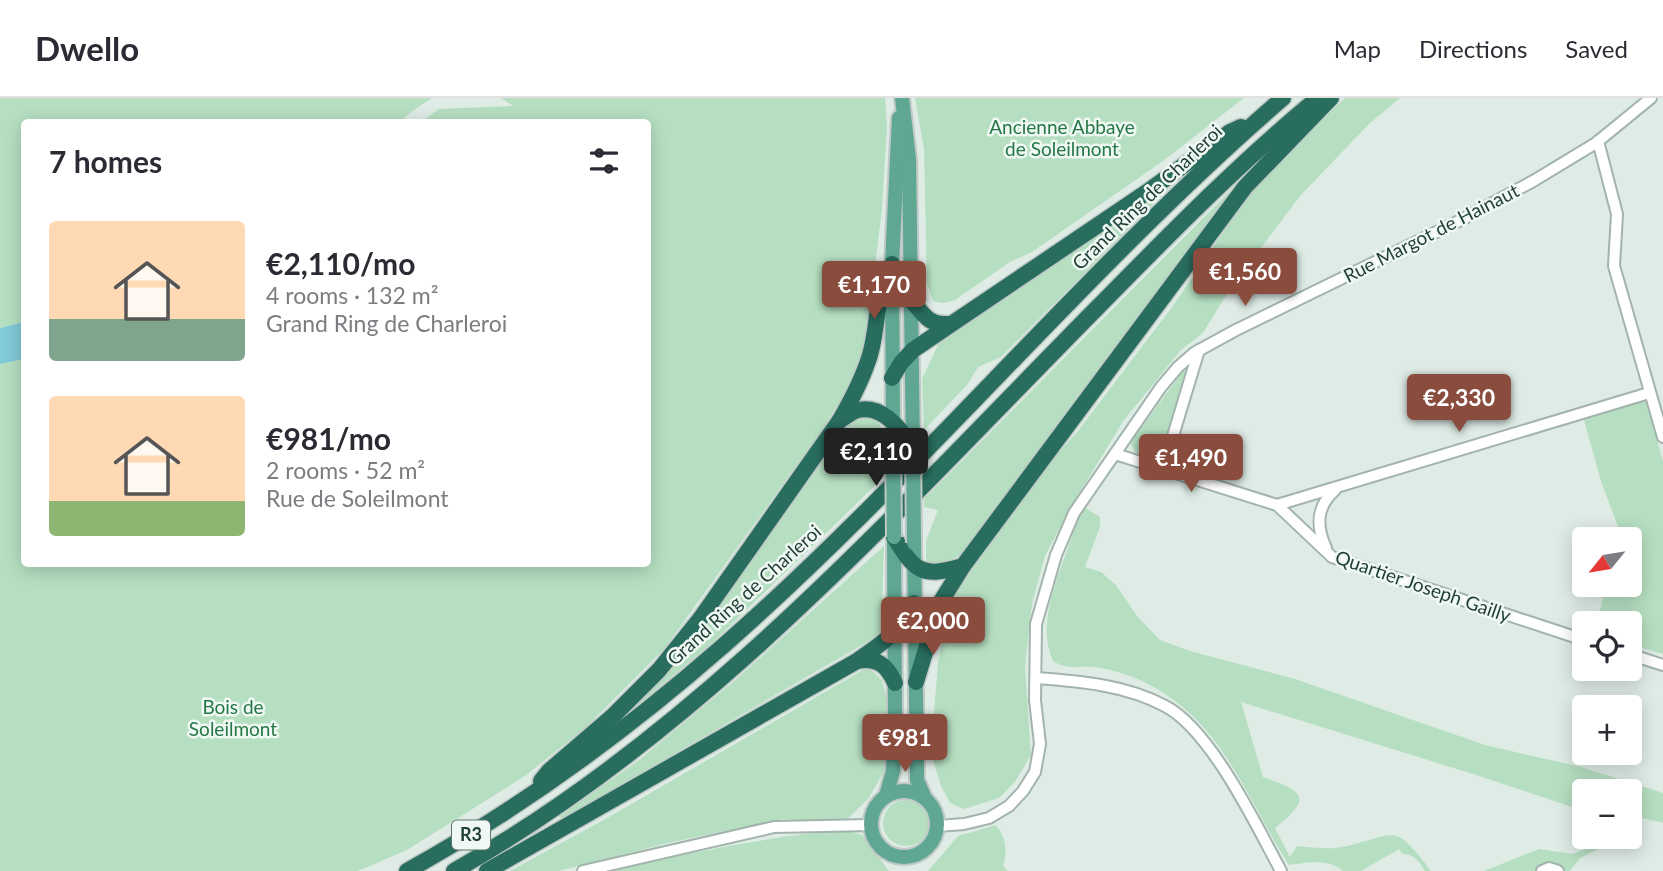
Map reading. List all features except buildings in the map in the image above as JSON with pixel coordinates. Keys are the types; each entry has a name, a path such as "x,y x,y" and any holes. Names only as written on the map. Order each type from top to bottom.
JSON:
{"highway":[{"name":"Grand Ring de Charleroi","path":"407,871 532,795 600,747 666,695 783,591 1134,238 1283,98"},
{"name":"R3","path":"454,871 548,812 616,764 740,663 862,545 1151,252 1281,129 1318,98"},
{"path":"916,682 940,603 962,566 1245,187 1331,98"},
{"path":"892,378 913,350 949,324 1137,199 1230,132 1259,118"},
{"path":"532,795 549,771 614,715 659,670 700,619 840,420 858,388 870,353 882,282 892,264"},
{"path":"911,300 926,318 937,325 949,324"},
{"path":"840,420 856,410 875,412 900,428 913,448"},
{"path":"894,537 907,557 927,571 943,572 962,566"},
{"path":"487,871 857,661 894,635 904,623 914,603"},
{"path":"857,661 869,659 881,663 890,671 895,683"}],"main road":[{"path":"900,428 892,378 892,264 901,98"},
{"path":"894,537 900,428 913,350 909,159 901,98"},
{"path":"907,557 914,603 917,780 936,815 938,826 936,836 924,852 905,864 881,848 874,838 871,825 875,809 886,796 893,771 894,635 907,557 913,448"},
{"path":"886,796 899,791 913,792 925,798"}],"street":[{"name":"Rue Margot de Hainaut","path":"938,826 989,818 1009,806 1035,772 1040,744 1035,700 1036,624 1056,555 1074,513 1161,387 1178,367 1199,350 1463,219 1598,141 1651,98"},
{"path":"1598,141 1616,204 1614,266 1663,437"},
{"path":"1163,469 1199,350"},
{"path":"1277,505 1649,393"},
{"name":"Quartier Joseph Gailly","path":"1115,454 1277,505 1332,556 1572,636"},
{"path":"1332,556 1319,530 1319,520 1323,503 1337,488"},
{"path":"1642,658 1663,665"},
{"path":"1036,678 1076,681 1133,692 1167,707 1198,733 1220,764 1281,871"},
{"path":"583,871 774,827 871,825"},
{"path":"1542,871 1549,868 1558,871"}],"green space":[{"path":"0,98 432,98 403,119 21,119 21,323 0,328"},
{"name":"Bois de Soleilmont","path":"501,98 885,98 887,128 882,209 866,338 851,384 822,430 664,649 586,727 525,776 407,850 358,871 0,871 0,364 21,360 21,567 651,567 651,119 425,119 439,109 513,106"},
{"name":"Ancienne Abbaye de Soleilmont","path":"915,98 1244,98 1163,161 1032,252 1010,262 955,300 943,303 933,301 927,283 924,149"},
{"path":"1345,98 1400,98 1369,124 1300,196 1228,292 1203,333 1181,350 1124,420 1072,505 1045,556 1032,604 1025,666 1031,755 1015,782 999,798 964,809 950,803 941,786 933,760 932,739 938,662 947,621 959,588 1045,468 1078,431 1172,307 1253,189"},
{"path":"1184,173 1001,357 978,367 967,385 924,430 922,379 939,343"},
{"path":"1241,180 965,550 947,562 926,561 926,541 938,510 924,507 924,499"},
{"path":"1183,371 1188,371 1159,457 1153,460 1135,452 1131,444 1133,439"},
{"path":"1644,394 1663,461 1663,654 1642,648 1642,611 1600,611 1603,597 1642,597 1642,527 1618,527 1601,481 1582,413"},
{"path":"860,416 873,417 881,426 883,478 713,642 633,709 692,641 719,605 849,421"},
{"path":"1084,507 1100,517 1100,527 1085,567 1101,572 1116,585 1137,616 1160,640 1190,651 1295,679 1485,745 1581,767 1619,779 1572,779 1572,807 1241,702 1263,777 1288,787 1299,796 1295,809 1275,828 1290,857 1297,846 1337,848 1393,835 1409,844 1431,871 1425,871 1416,859 1403,854 1399,849 1361,871 1343,871 1324,863 1289,865 1232,765 1216,742 1176,702 1150,685 1123,674 1094,667 1068,667 1053,661 1047,633 1050,604"},
{"path":"884,546 881,634 627,781 569,818 558,817 638,761 732,683"},
{"path":"868,667 882,680 886,696 886,768 868,799 841,825 782,819 668,843 559,871 510,871 609,817"},
{"path":"1642,786 1663,793 1663,823 1642,818"},
{"path":"906,800 923,806 929,823 923,840 906,846 889,840 883,823 889,806"},
{"path":"996,825 1004,840 1006,850 1003,866 1008,871 928,871 958,836"},
{"path":"843,829 862,835 889,871 613,871 727,846"},
{"path":"1539,849 1573,854 1585,849 1599,849 1580,858 1570,871 1484,871"}],"water":[{"path":"21,323 21,360 0,364 0,328"}]}
